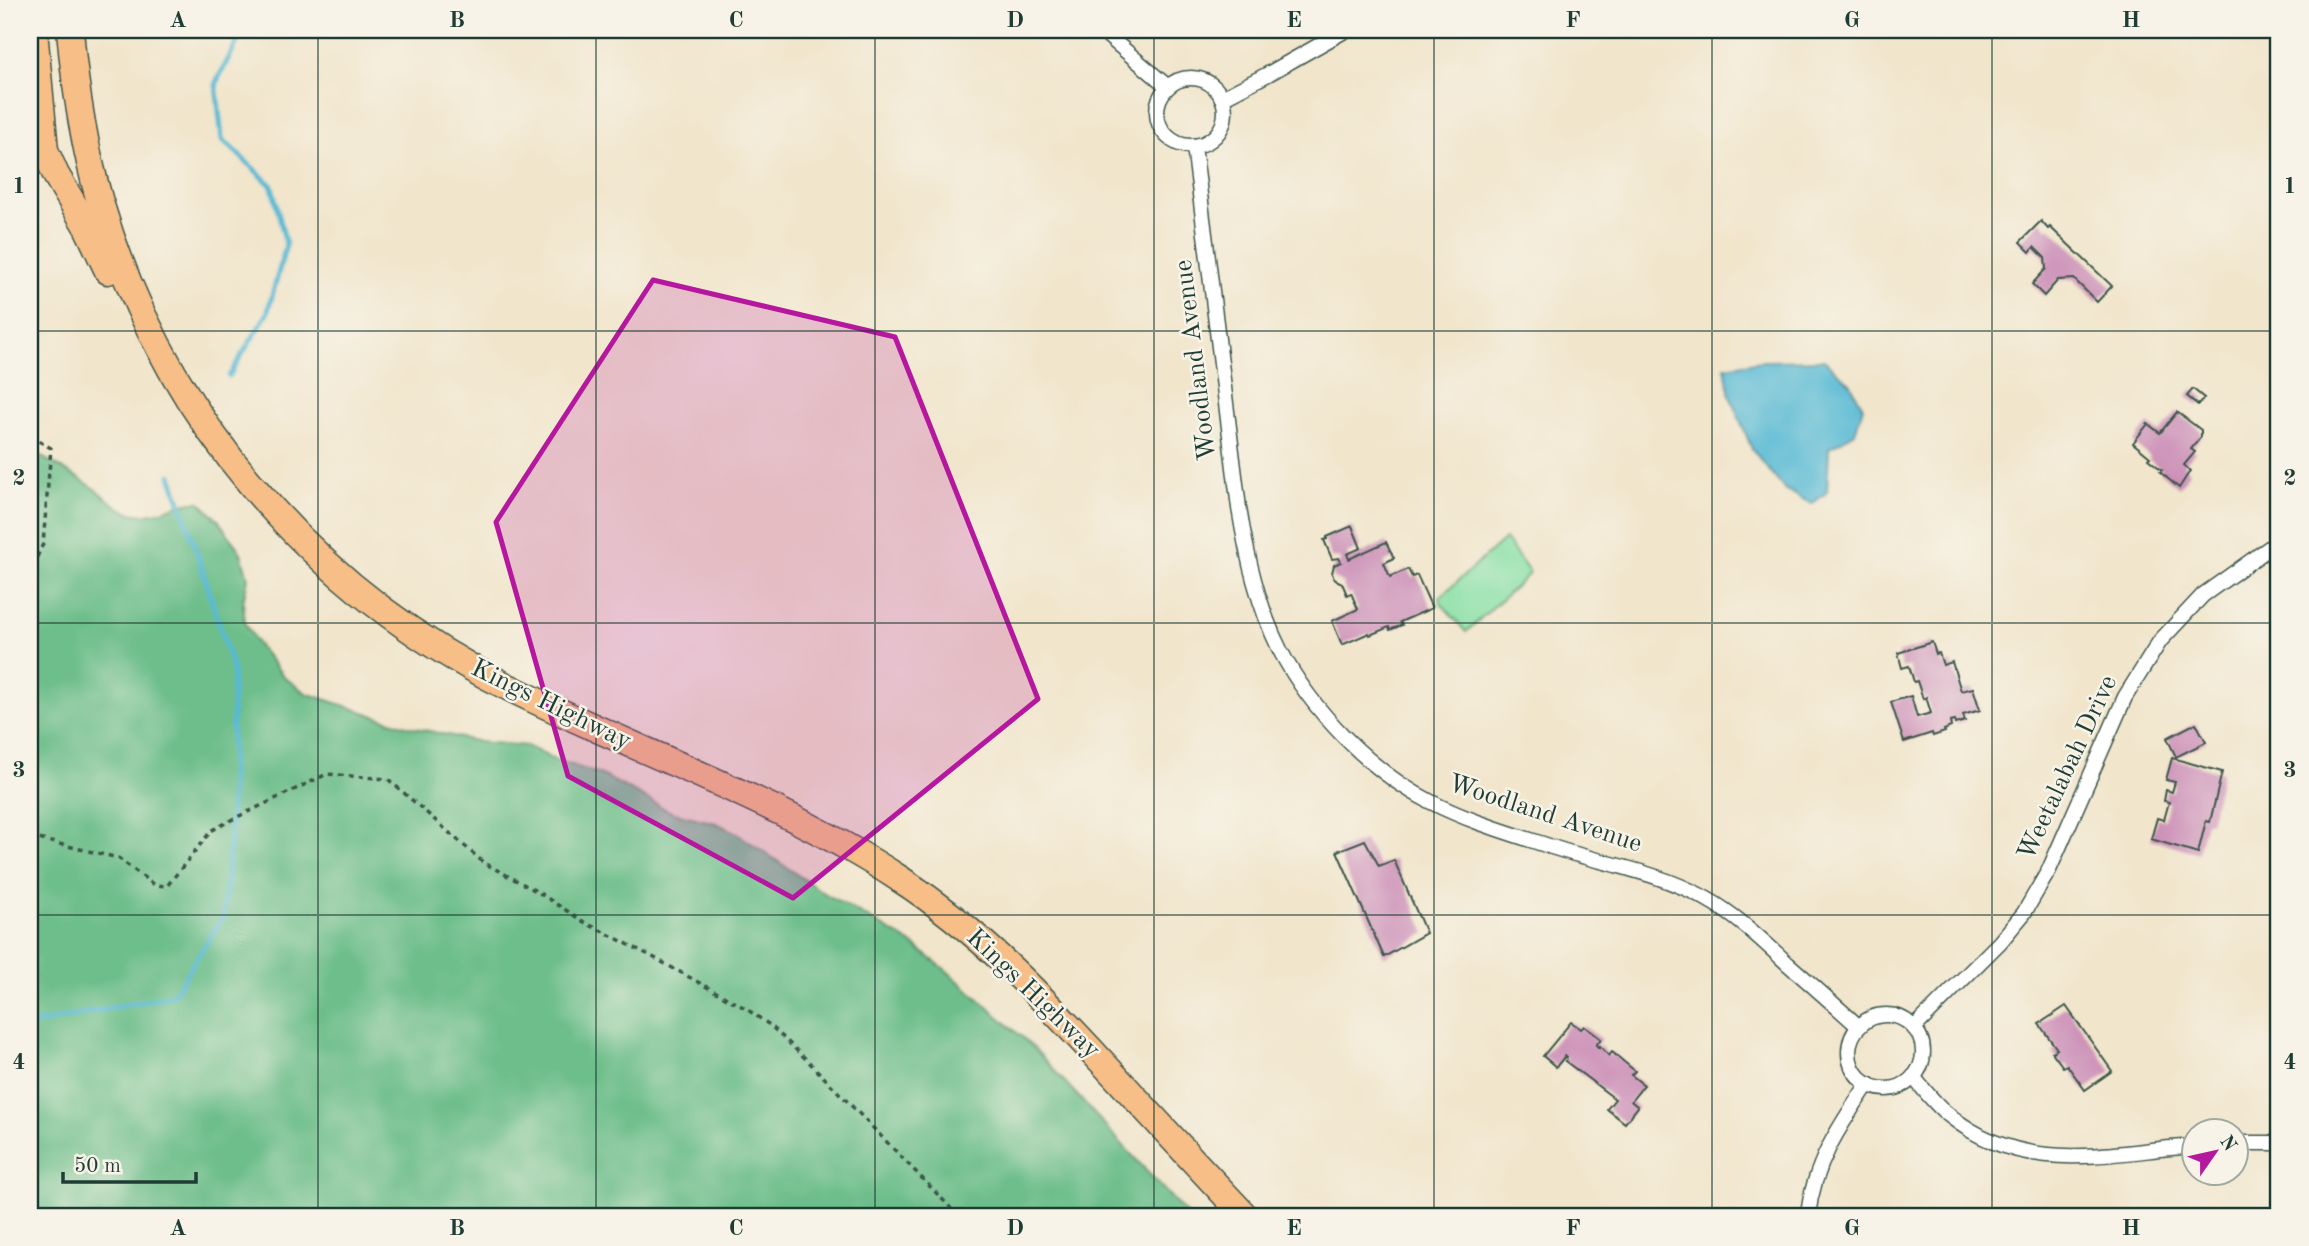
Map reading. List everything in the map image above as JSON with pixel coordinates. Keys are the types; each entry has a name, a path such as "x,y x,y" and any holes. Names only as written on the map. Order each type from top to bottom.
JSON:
{"highway":[{"path":"34,30 42,129 48,159 87,227 133,323 156,360 200,417"},
{"name":"Kings Highway","path":"70,30 85,138 97,190 112,240 146,323 200,417 243,476 296,535 357,590 411,631 457,660 506,687 766,806 845,846 914,888 946,911 1027,983 1245,1216"}],"street":[{"path":"1101,30 1168,87"},
{"path":"1222,98 1346,30"},
{"path":"1191,78 1204,80 1215,88 1225,108 1221,129 1214,138 1205,144 1182,145 1163,131 1158,120 1158,108 1168,87 1191,78"},
{"name":"Woodland Avenue","path":"1194,146 1239,508 1249,564 1281,651 1320,708 1343,737 1368,760 1402,786 1429,802 1462,817 1558,849 1629,867 1706,898 1758,937 1859,1027"},
{"name":"Weetalabah Drive","path":"1914,1028 2000,942 2024,913 2049,870 2125,697 2160,641 2203,596 2279,541"},
{"path":"1887,1015 1902,1019 1914,1028 1923,1050 1920,1067 1913,1077 1902,1086 1889,1088 1868,1084 1856,1073 1850,1057 1851,1041 1859,1027 1872,1018 1887,1015"},
{"path":"1913,1077 1947,1115 1968,1130 2012,1150 2092,1157 2180,1147"},
{"path":"1808,1216 1811,1192 1826,1153 1843,1120 1868,1084"},
{"path":"2250,1143 2279,1143"}],"path":[{"path":"30,436 51,448 43,544 30,564"},
{"path":"30,837 118,858 154,885 167,886 211,831 223,824 327,775 388,779 484,863 538,892 584,922 745,1008 771,1026 818,1071 956,1216"}],"highlighted area":[{"path":"653,280 895,337 1038,699 793,898 568,776 496,522"}],"green space":[{"path":"30,451 91,486 130,513 153,513 184,503 200,502 219,521 241,553 248,578 243,602 245,623 258,645 284,677 306,693 406,726 480,742 527,746 553,759 602,775 671,812 716,823 735,832 824,893 908,941 946,970 1031,1045 1188,1216 30,1216"},
{"path":"1505,539 1530,573 1466,632 1441,603 1440,597"}],"water":[{"path":"1824,360 1850,383 1863,407 1855,433 1829,448 1827,492 1812,504 1784,489 1752,449 1730,396 1725,367 1762,361"}],"building":[{"path":"2041,221 2112,286 2097,302 2074,279 2058,280 2044,296 2032,284 2046,269 2045,258 2034,247 2030,252 2020,242"},
{"path":"2193,389 2204,398 2198,405 2187,396"},
{"path":"2177,412 2201,430 2201,437 2191,449 2195,452 2184,465 2190,471 2179,488 2133,443 2148,424 2160,433"},
{"path":"1352,526 1361,548 1347,554 1349,559 1386,542 1394,558 1384,563 1390,577 1408,569 1412,577 1417,575 1432,608 1400,622 1402,625 1390,630 1389,627 1370,635 1369,633 1342,645 1332,621 1358,609 1351,593 1347,595 1342,583 1334,579 1334,565 1341,562 1339,558 1332,559 1324,540"},
{"path":"1932,642 1943,665 1952,662 1961,691 1973,688 1980,710 1963,715 1965,721 1955,724 1955,721 1950,722 1951,727 1944,730 1945,732 1933,736 1932,733 1904,742 1891,702 1911,696 1917,717 1931,713 1926,697 1923,699 1917,681 1914,682 1909,666 1902,668 1898,653"},
{"path":"2196,723 2206,742 2176,757 2167,738"},
{"path":"2172,758 2222,772 2210,822 2206,821 2198,853 2151,839 2157,818 2164,820 2169,802 2164,801 2166,790 2172,792 2175,782 2166,780"},
{"path":"1365,840 1379,866 1394,860 1426,933 1384,957 1337,851"},
{"path":"2066,1006 2112,1071 2085,1090 2067,1065 2063,1067 2052,1052 2057,1049 2039,1024"},
{"path":"1571,1022 1581,1029 1584,1026 1601,1039 1596,1045 1609,1056 1612,1052 1635,1071 1631,1075 1644,1085 1631,1101 1638,1107 1625,1123 1607,1109 1615,1099 1565,1061 1565,1056 1556,1067 1543,1056"}],"waterway":[{"path":"229,376 267,314 286,245 272,186 222,139 216,83 243,30"},
{"path":"30,1025 173,995 223,917 230,842 233,670 171,475"}]}
